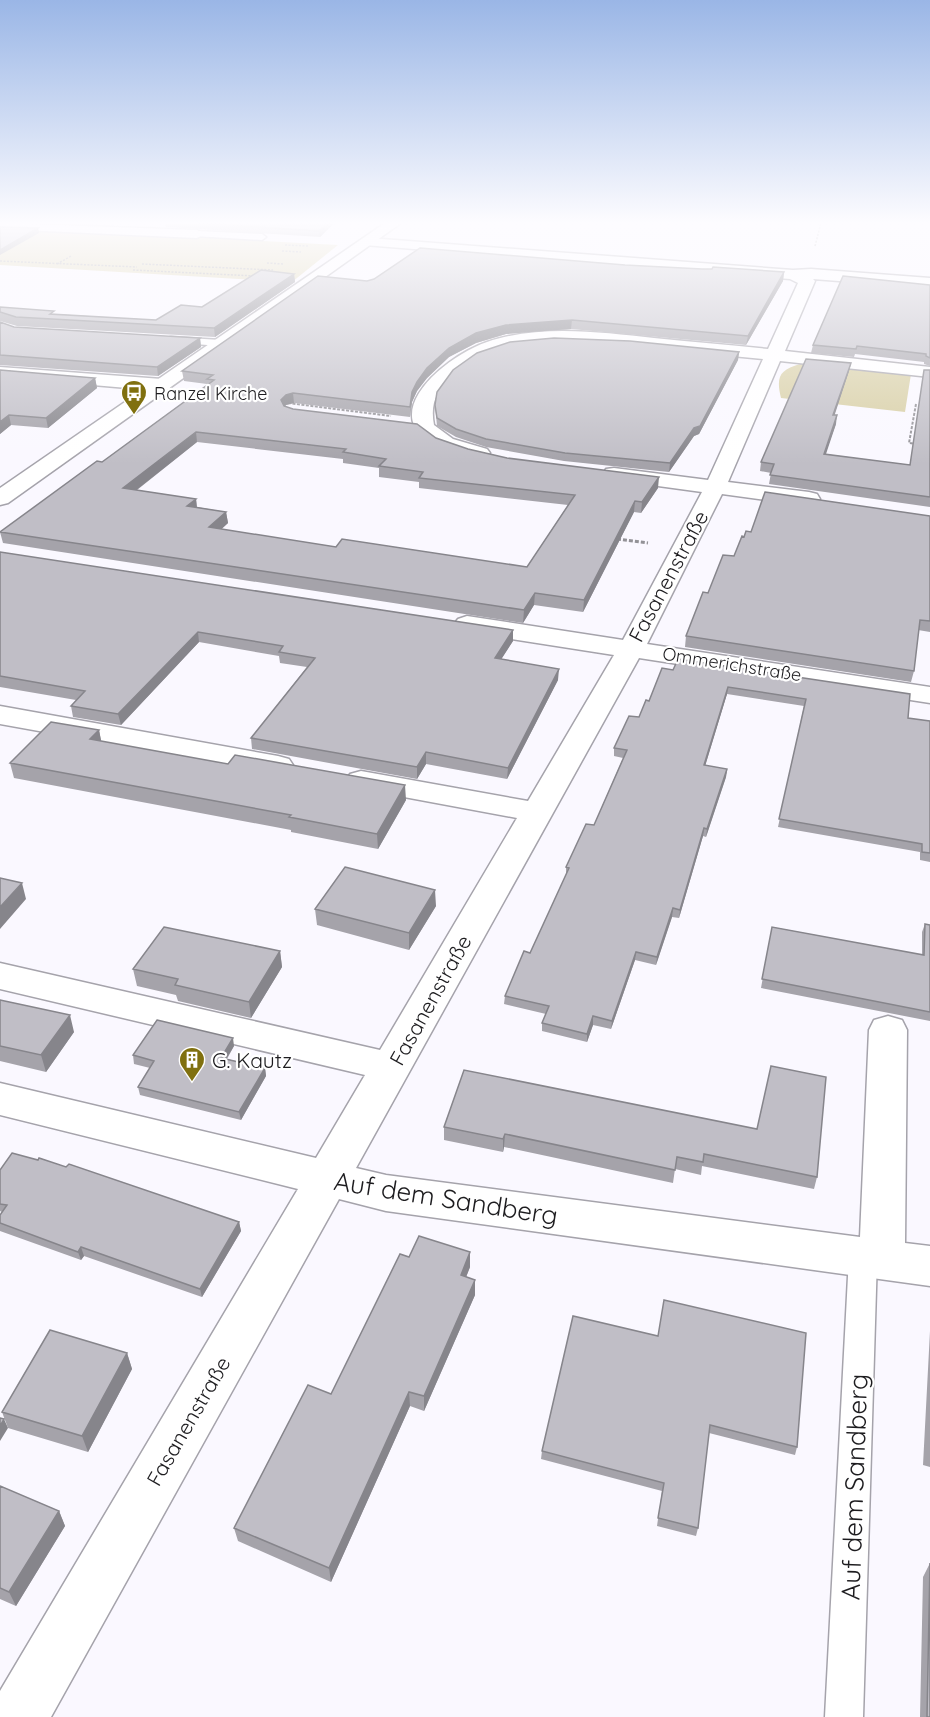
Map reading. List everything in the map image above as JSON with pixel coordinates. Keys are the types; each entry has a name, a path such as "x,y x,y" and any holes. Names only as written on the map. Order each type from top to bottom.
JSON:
{"street":[{"path":"0,498 280,303"},
{"name":"Fasanenstraße","path":"18,1717 631,649 716,485 797,303"},
{"path":"502,458 467,451 446,443 424,423 421,413 424,400 434,385 463,359 481,349 507,342 589,338 930,372"},
{"path":"0,372 162,385"},
{"path":"400,424 424,423"},
{"path":"593,471 716,485 829,502"},
{"name":"Ommerichstraße","path":"445,620 930,695"},
{"path":"0,715 303,770"},
{"path":"338,776 536,812"},
{"path":"0,976 392,1067"},
{"name":"Auf dem Sandberg","path":"872,1258 888,1030"},
{"name":"Auf dem Sandberg","path":"0,1099 386,1193 930,1266"}],"lane":[{"path":"164,340 222,343"},
{"name":"Auf dem Sandberg","path":"844,1717 872,1258"}],"path":[{"path":"285,403 424,423"},
{"path":"916,404 909,443 920,445"},
{"path":"610,538 683,549"}],"shaded area":[{"path":"800,364 911,374 905,412 781,398 779,380 781,375 787,369"}],"building":[{"path":"208,303 251,303 214,328 16,317 0,312 0,307 54,311 50,314 156,320 181,305 202,307"},
{"path":"279,303 766,303 748,336 572,320 506,325 476,333 449,348 427,368 412,392 410,407 293,393 281,400 284,406 293,409 417,424 436,438 468,449 507,458 659,477 642,502 635,501 584,600 535,593 524,610 0,532 97,461 102,462 214,380 207,379 213,375 182,371","holes":["196,432 346,449 343,452 386,459 379,466 423,472 419,478 575,495 527,567 342,539 336,547 209,527 226,512 187,506 196,499 123,488"]},
{"path":"831,303 930,303 930,358 926,354 857,346 856,349 813,345"},
{"path":"0,322 14,327 200,338 157,367 0,355"},
{"path":"554,338 630,341 739,352 700,426 694,428 670,463 565,453 486,439 456,429 437,418 435,405 437,392 453,370 477,353 510,342"},
{"path":"806,359 851,363 833,415 837,415 824,454 910,465 924,370 930,370 930,497 770,475 774,464 761,462"},
{"path":"0,370 95,378 46,418 9,415 0,422"},
{"path":"765,492 930,516 930,621 920,620 914,671 686,636 703,592 708,593 723,555 734,556 742,536 744,537 746,531 751,532"},
{"path":"0,552 513,630 495,658 559,669 508,768 426,752 417,767 251,738 315,658 279,652 283,646 198,632 118,714 71,706 85,691 0,676"},
{"path":"678,659 910,694 908,718 930,721 930,853 922,852 922,844 779,819 806,699 728,687 704,765 727,769 707,829 704,828 680,910 673,908 657,957 636,952 612,1021 593,1016 587,1034 542,1023 549,1006 505,996 524,951 530,953 569,868 566,867 586,824 594,825 627,750 614,748 629,716 639,717 646,700 649,701 662,668 673,670"},
{"path":"51,722 99,730 90,739 228,764 235,755 405,785 377,834 289,817 291,815 10,763"},
{"path":"345,867 435,890 409,933 315,909"},
{"path":"0,878 22,883 0,907"},
{"path":"925,924 930,925 930,1012 762,979 772,927 924,955"},
{"path":"164,927 280,951 249,1002 175,985 178,979 133,969"},
{"path":"0,1000 70,1015 41,1055 0,1046"},
{"path":"157,1020 233,1038 221,1058 265,1068 239,1112 138,1087 154,1061 133,1055"},
{"path":"771,1066 826,1077 817,1177 704,1154 703,1162 677,1157 675,1170 505,1134 503,1139 444,1127 464,1070 757,1129"},
{"path":"12,1153 38,1160 39,1158 66,1167 69,1164 239,1222 200,1289 81,1247 78,1252 0,1223 0,1215 7,1205 0,1204 0,1170"},
{"path":"419,1236 470,1252 461,1275 475,1280 424,1396 409,1392 329,1568 234,1528 308,1385 331,1394 400,1254 409,1257"},
{"path":"664,1300 806,1333 797,1447 710,1425 698,1528 658,1518 664,1483 542,1451 573,1316 658,1336"},
{"path":"50,1330 127,1353 82,1436 2,1412"},
{"path":"0,1486 59,1511 9,1592 0,1588"},
{"path":"930,1563 930,1717 927,1717"}],"place":[{"name":"Ranzel Kirche","path":"134,416"},
{"name":"G. Kautz","path":"192,1083"}]}
